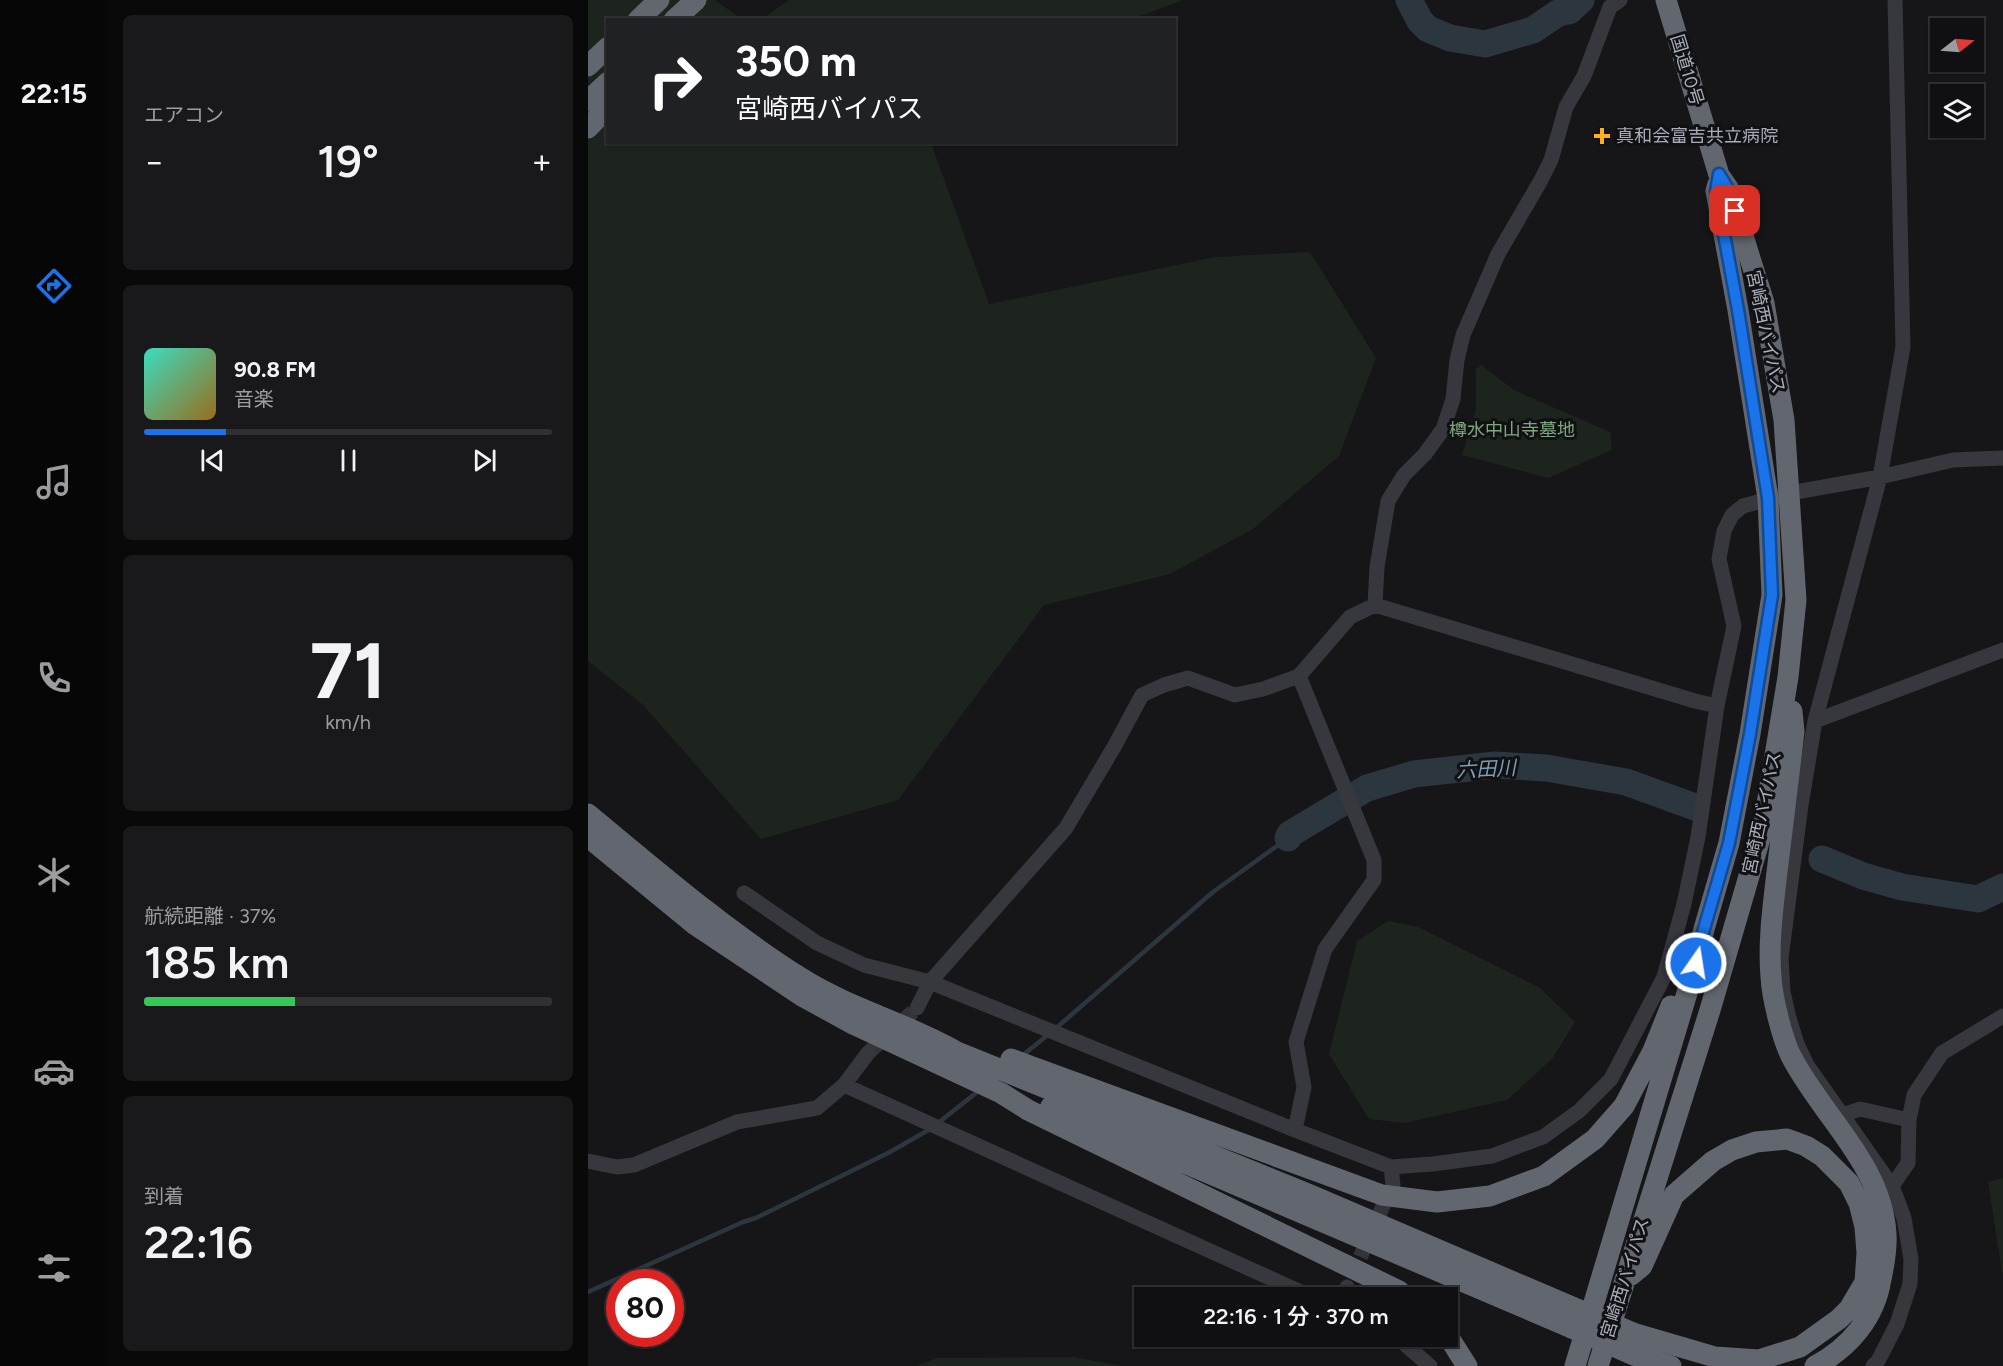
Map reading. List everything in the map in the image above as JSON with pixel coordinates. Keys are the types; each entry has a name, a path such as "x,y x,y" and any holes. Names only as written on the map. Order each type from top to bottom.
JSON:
{"highway":[{"path":"640,18 659,0"},
{"path":"676,18 696,0"},
{"path":"691,18 708,0"},
{"name":"国道10号","path":"1666,0 1719,174"},
{"path":"588,66 606,49"},
{"path":"588,101 606,83"},
{"path":"588,128 606,109"},
{"name":"宮崎西バイパス","path":"1598,1366 1710,1010 1763,828 1788,677 1796,600 1784,420 1764,303 1728,189 1719,174"},
{"name":"宮崎西バイパス","path":"1575,1366 1696,963 1729,843 1750,734 1772,595 1768,498 1738,310 1716,191 1719,174"},
{"path":"1788,677 1794,732 1771,925 1771,977 1790,1054 1869,1174 1882,1207 1886,1234 1878,1296 1861,1329 1830,1358 1815,1366"},
{"path":"588,814 716,920 802,979 858,1007 933,1038 957,1052 1308,1194 1576,1319 1634,1355 1671,1366"},
{"path":"588,837 694,924 802,996 853,1024 1001,1093 1028,1110 1391,1287"},
{"path":"933,1038 961,1041 1382,1195 1437,1202 1490,1196 1544,1176 1558,1167 1595,1138 1624,1106 1653,1051 1688,960 1704,929"},
{"path":"1001,1093 1032,1098 1576,1319 1715,1357 1759,1360 1800,1347 1849,1309 1864,1282 1867,1253 1865,1227 1859,1203 1849,1183 1822,1156 1806,1146 1787,1139 1756,1142 1732,1150 1713,1161 1674,1195 1642,1266 1624,1280"},
{"path":"1455,1347 1467,1366"}],"street":[{"path":"1375,605 1377,567 1388,501 1404,475 1425,454 1443,429 1453,399 1457,360 1463,334 1498,254 1551,160 1566,107 1584,76 1610,7 1620,0"},
{"path":"1873,1366 1878,1361 1897,1324 1910,1284 1911,1259 1904,1218 1892,1186 1807,1065 1797,1044 1783,992 1781,958 1801,805 1815,721 1880,477 1904,347 1895,0"},
{"path":"744,893 817,943 854,961 930,982 1390,1167 1492,1156 1543,1137 1579,1111 1611,1079 1664,977 1684,904 1698,837 1717,706 1734,626 1719,559 1724,531 1732,515 1743,506 1768,498 1880,477 1953,460 2003,458"},
{"path":"917,1008 930,982 1066,828 1142,695 1188,678 1234,695 1263,689 1299,676 1350,617 1375,605 1672,695 1717,706"},
{"path":"1815,721 2003,650"},
{"path":"1295,1130 1304,1087 1296,1042 1326,949 1374,880 1374,860 1299,676"},
{"path":"1892,1186 1908,1163 1909,1120 1914,1095 1942,1053 2003,1016"},
{"path":"588,1161 617,1167 634,1165 737,1122 817,1108 843,1085 868,1053"},
{"path":"843,1085 1290,1287"},
{"path":"1842,1115 1860,1108 1909,1120"},
{"path":"1390,1167 1393,1185"},
{"path":"1408,1347 1430,1366"}],"green space":[{"path":"588,0 715,0 740,18 606,18 606,144 931,144 989,304 1215,257 1310,252 1376,358 1339,456 1253,529 1170,574 1044,605 898,800 761,839 643,705 588,661"},
{"path":"789,0 1183,0 1135,18 763,18"},
{"name":"樽水中山寺墓地","path":"1481,365 1514,390 1610,432 1612,450 1548,478 1462,455 1476,409 1476,369"},
{"path":"1388,921 1418,927 1540,988 1575,1022 1552,1059 1507,1100 1405,1123 1369,1119 1329,1054 1357,941"},
{"path":"2003,1178 2003,1279 1988,1182"},
{"path":"1074,1357 1122,1366 917,1366 937,1358"}],"waterway":[{"path":"1409,0 1420,21 1428,29 1450,38 1485,44 1533,30 1558,13 1569,11 1581,0"},
{"name":"六田川","path":"1288,838 1290,834 1367,788 1414,774 1495,765 1546,768 1626,782 1695,807"},
{"path":"1055,1029 1213,892 1288,838"},
{"name":"六田川","path":"1822,859 1863,876 1902,887 1978,899 2003,887"},
{"path":"1023,1055 1049,1034"},
{"path":"938,1123 981,1089"},
{"path":"588,1292 756,1218 890,1152 932,1128"}],"tunnel":[{"path":"868,1053 917,1008"},
{"path":"1351,1278 1391,1188"}],"place":[{"name":"真和会富吉共立病院","path":"1602,136"}],"route":[{"path":"1696,963 1729,843 1750,734 1772,595 1768,498 1738,310 1716,191 1719,174 1728,189 1735,211"}]}
